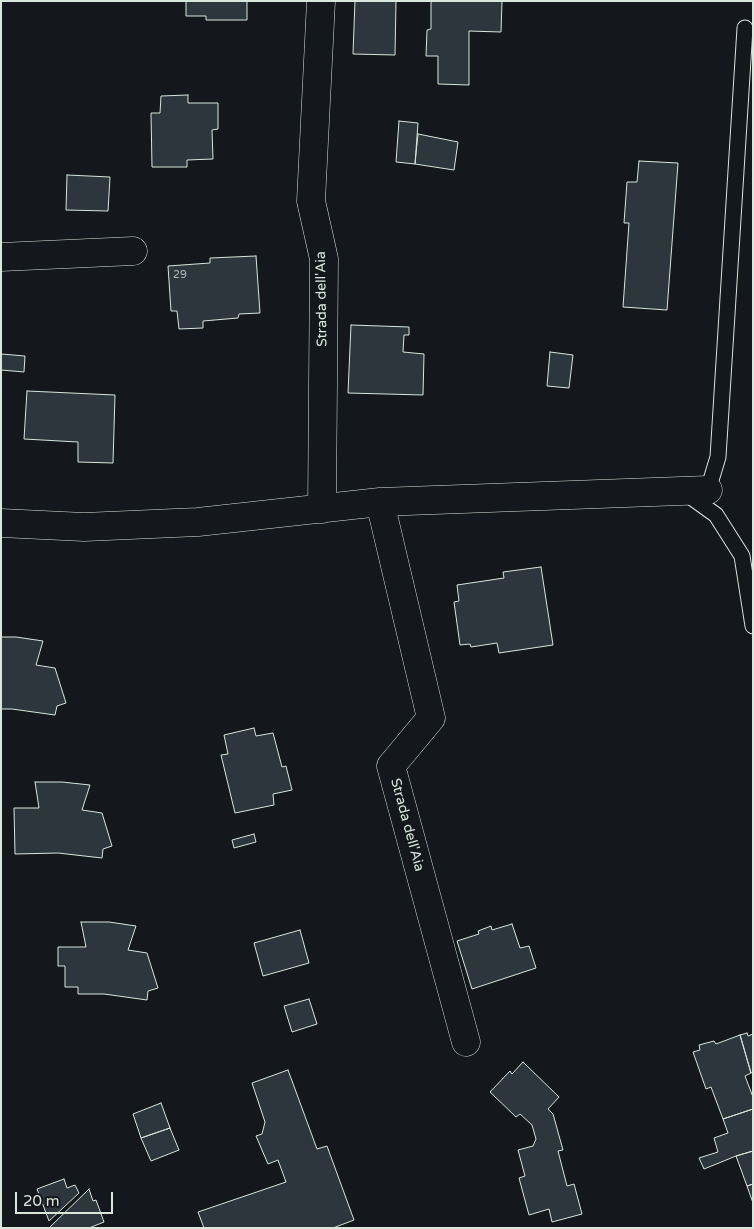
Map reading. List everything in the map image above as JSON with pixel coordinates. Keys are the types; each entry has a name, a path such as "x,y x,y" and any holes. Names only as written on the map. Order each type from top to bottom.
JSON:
{"street":[{"name":"Strada dell'Aia","path":"321,1 310,201 324,259 322,509"},
{"path":"1,257 133,251"},
{"path":"1,523 84,527 198,522 380,502 696,491"},
{"name":"Strada dell'Aia","path":"380,502 431,718 391,766 466,1042"}],"lane":[{"path":"745,28 718,457 696,491 716,515 742,556 753,626"}],"building":[{"path":"186,1 247,1 247,20 206,20 206,16 186,16"},
{"path":"355,1 396,1 395,55 353,54"},
{"path":"431,1 502,1 501,32 469,31 469,85 438,84 438,56 426,56 427,30 431,29"},
{"path":"188,95 188,103 218,103 218,129 212,130 213,159 187,160 187,167 152,167 151,113 160,113 161,96"},
{"path":"399,121 418,123 415,164 396,162"},
{"path":"418,134 458,142 454,170 415,164"},
{"path":"639,161 678,163 667,310 623,307 629,223 624,223 627,182 637,182"},
{"path":"67,175 110,177 108,211 66,210"},
{"path":"256,256 260,313 239,314 238,318 203,321 203,328 179,329 177,311 171,311 168,266 210,263 210,258"},
{"path":"351,325 409,327 409,335 404,335 403,352 424,354 423,395 348,393"},
{"path":"550,352 573,355 569,388 547,386"},
{"path":"1,354 25,356 24,372 1,370"},
{"path":"27,391 115,395 113,463 78,462 78,442 24,439"},
{"path":"541,567 553,645 499,653 497,643 471,647 470,644 460,645 454,602 459,601 457,585 504,578 503,572"},
{"path":"1,637 43,641 36,665 55,668 66,703 57,706 55,715 1,709"},
{"path":"254,728 256,736 273,733 282,767 286,766 292,790 273,794 274,805 235,813 221,755 228,754 224,735"},
{"path":"35,782 90,785 82,810 102,813 112,846 103,849 102,858 58,853 15,854 14,808 39,808"},
{"path":"254,834 256,842 234,848 232,840"},
{"path":"81,922 109,922 136,926 128,950 147,953 158,988 148,991 147,1000 104,994 78,994 78,987 65,987 65,966 58,966 58,947 86,947"},
{"path":"512,924 520,948 529,946 536,968 472,989 457,941 479,934 478,931 491,926 492,930"},
{"path":"300,930 309,963 263,976 254,943"},
{"path":"309,999 317,1024 292,1032 284,1006"},
{"path":"747,1033 748,1036 753,1034 753,1072 751,1073 740,1035"},
{"path":"740,1035 751,1073 745,1076 753,1097 753,1109 723,1119 711,1087 706,1089 693,1052 700,1050 699,1045 714,1041 716,1044"},
{"path":"523,1062 559,1097 548,1109 553,1114 563,1150 558,1151 567,1186 574,1184 582,1214 552,1222 549,1209 529,1215 519,1178 525,1176 518,1150 533,1146 536,1139 532,1125 520,1114 516,1117 490,1092 510,1071 512,1074"},
{"path":"288,1070 317,1149 327,1146 354,1220 333,1228 204,1228 198,1212 286,1182 278,1160 268,1164 256,1136 262,1134 265,1122 252,1083"},
{"path":"161,1103 170,1128 141,1138 133,1114"},
{"path":"753,1109 753,1151 704,1169 699,1158 718,1152 714,1138 728,1133 723,1119"},
{"path":"170,1128 179,1150 151,1161 141,1138"},
{"path":"753,1151 753,1184 747,1186 736,1156"},
{"path":"64,1179 67,1188 75,1185 79,1193 49,1221 37,1189"},
{"path":"753,1184 753,1203 747,1186"},
{"path":"89,1189 93,1201 96,1200 104,1222 89,1228 50,1227"}]}
